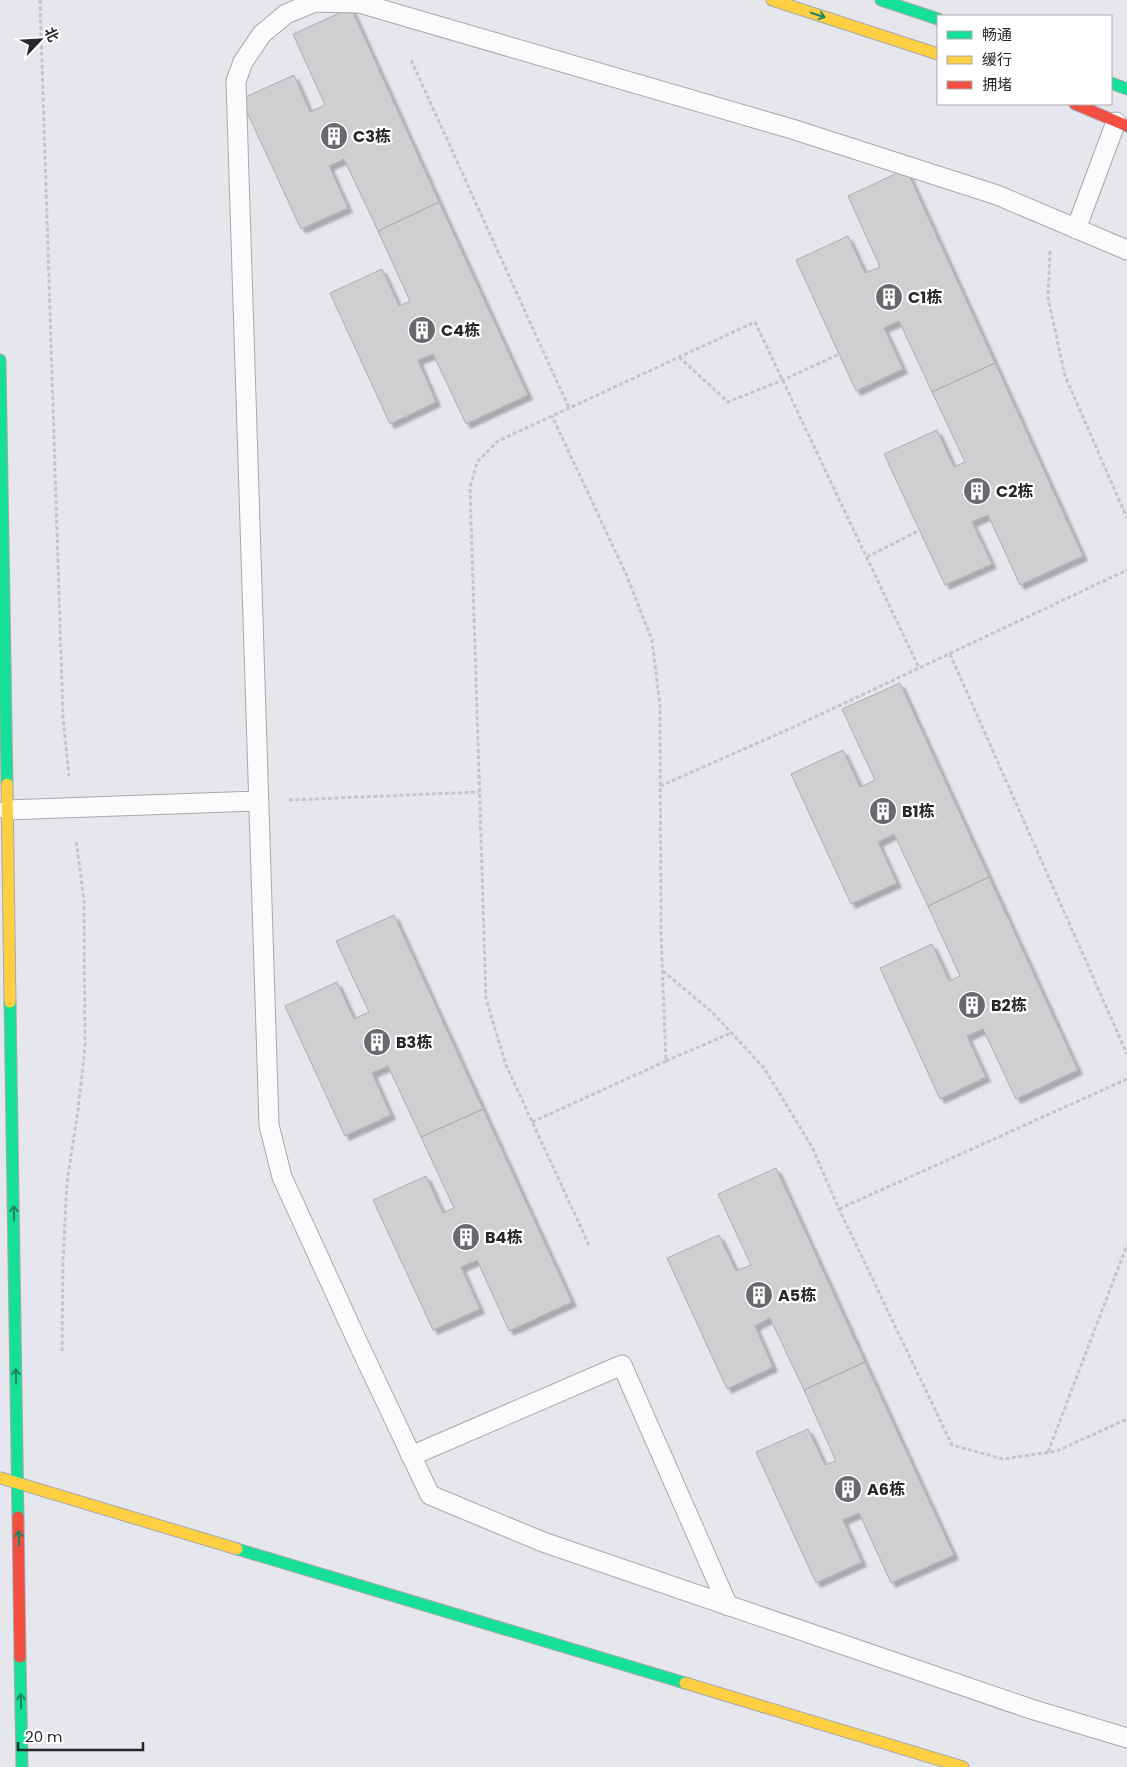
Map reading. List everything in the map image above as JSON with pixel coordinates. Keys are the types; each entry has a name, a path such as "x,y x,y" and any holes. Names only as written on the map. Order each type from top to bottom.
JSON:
{"street":[{"path":"772,0 937,54"},
{"path":"881,0 937,19"},
{"path":"1112,83 1127,89"},
{"path":"1077,105 1121,124"},
{"path":"0,360 22,1767"},
{"path":"0,1478 963,1767"}],"lane":[{"path":"1127,250 997,195 792,129 358,3 315,2 286,14 262,34 243,62 236,81 268,1125 282,1177 430,1495 543,1542 1031,1709 1127,1738"},
{"path":"1076,229 1121,124"},
{"path":"7,810 259,801"},
{"path":"411,1456 622,1365 728,1606"}],"path":[{"path":"40,0 62,718 84,901 85,1047 67,1182 63,1260 62,1351"},
{"path":"411,60 569,408"},
{"path":"1051,218 1048,298 1065,376 1127,518"},
{"path":"588,1245 506,1065 486,999 470,488 477,462 498,441 755,322 919,668"},
{"path":"679,357 728,402 783,380 839,354"},
{"path":"552,416 626,574 652,640 660,706 662,970 666,1061"},
{"path":"867,557 920,530"},
{"path":"660,786 796,726 1127,570"},
{"path":"950,654 1127,1054"},
{"path":"259,801 479,792"},
{"path":"662,970 712,1012 764,1068 812,1147 839,1209 952,1445 1003,1459 1057,1451 1127,1419"},
{"path":"532,1122 731,1033"},
{"path":"839,1209 1127,1079"},
{"path":"1047,1452 1127,1245"}],"building":[{"name":"C3栋","path":"351,8 439,202 378,231 344,159 329,166 348,208 301,229 241,99 294,75 310,112 325,105 293,34"},
{"name":"C1栋","path":"906,169 995,363 932,392 899,321 884,328 903,369 856,391 796,260 848,236 865,273 880,267 848,196"},
{"name":"C4栋","path":"439,202 528,395 466,424 433,354 418,360 436,402 390,424 330,293 382,269 399,306 410,301 378,231"},
{"name":"C2栋","path":"995,363 1083,556 1020,585 988,515 972,522 992,564 945,585 884,454 937,430 954,467 965,462 932,392"},
{"name":"B1栋","path":"900,683 989,877 928,906 894,834 878,842 897,883 851,904 791,774 843,750 860,787 875,780 842,709"},
{"name":"B2栋","path":"989,877 1078,1070 1016,1099 983,1029 967,1036 986,1077 940,1099 880,968 932,944 949,981 960,976 928,906"},
{"name":"B3栋","path":"394,915 483,1109 421,1137 388,1066 372,1073 391,1115 345,1136 285,1006 337,982 354,1019 369,1012 336,941"},
{"name":"B4栋","path":"483,1109 572,1302 509,1331 477,1260 461,1267 480,1309 433,1330 373,1200 426,1176 443,1213 454,1208 421,1137"},
{"name":"A5栋","path":"776,1168 865,1362 804,1390 770,1318 755,1326 773,1367 727,1389 667,1258 719,1235 736,1271 751,1265 718,1194"},
{"name":"A6栋","path":"865,1362 954,1555 891,1583 859,1513 843,1520 862,1562 816,1583 756,1452 808,1429 825,1465 836,1461 804,1390"}],"traffic: fast":[{"path":"881,0 937,19"},
{"path":"1112,83 1127,89"},
{"path":"0,360 7,784"},
{"path":"10,1002 18,1517"},
{"path":"237,1549 685,1683"},
{"path":"20,1657 22,1767"}],"traffic: slow":[{"path":"772,0 937,54"},
{"path":"7,784 10,1002"},
{"path":"1,1478 237,1549"},
{"path":"685,1683 963,1767"}],"traffic: jam":[{"path":"1077,105 1127,126"},
{"path":"18,1517 20,1657"}],"place":[{"name":"C3栋","path":"334,136"},
{"name":"C1栋","path":"889,297"},
{"name":"C4栋","path":"422,330"},
{"name":"C2栋","path":"977,491"},
{"name":"B1栋","path":"883,811"},
{"name":"B2栋","path":"972,1005"},
{"name":"B3栋","path":"377,1042"},
{"name":"B4栋","path":"466,1237"},
{"name":"A5栋","path":"759,1295"},
{"name":"A6栋","path":"848,1489"}]}
